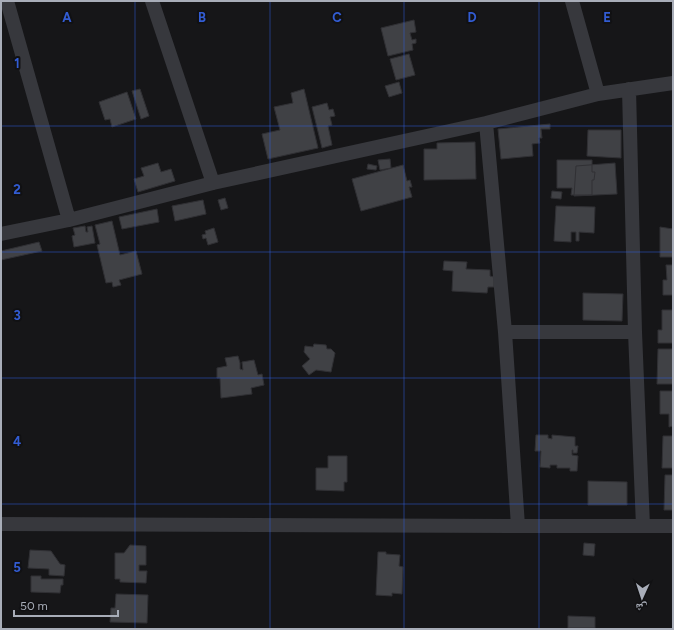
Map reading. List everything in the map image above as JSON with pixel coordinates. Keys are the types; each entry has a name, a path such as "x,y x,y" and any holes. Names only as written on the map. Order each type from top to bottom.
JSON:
{"street":[{"path":"6,1 69,220"},
{"path":"152,1 213,183"},
{"path":"572,1 598,94"},
{"path":"1,234 69,220 213,183 486,123 598,94 673,83"},
{"path":"629,89 635,332 643,526"},
{"path":"486,123 505,332 518,526"},
{"path":"505,332 635,332"},
{"path":"1,524 673,526"}],"building":[{"path":"414,20 416,32 410,33 412,40 416,39 416,43 412,44 413,50 388,56 381,28"},
{"path":"409,54 415,75 396,80 390,59"},
{"path":"399,82 402,93 389,97 385,86"},
{"path":"140,89 149,116 141,119 132,91"},
{"path":"304,89 318,148 268,159 262,134 280,130 274,107 293,103 291,93"},
{"path":"127,92 136,119 112,127 110,119 105,120 99,102"},
{"path":"327,103 329,110 333,109 335,116 330,117 332,125 328,126 332,145 322,148 312,107"},
{"path":"550,124 550,129 541,129 542,138 539,138 540,143 532,144 533,156 501,159 498,129"},
{"path":"588,130 621,130 621,158 587,156"},
{"path":"475,142 476,179 424,180 424,149 437,149 437,143"},
{"path":"390,159 391,168 380,170 378,160"},
{"path":"557,160 592,160 592,172 595,172 594,180 592,180 592,195 571,195 572,188 557,188"},
{"path":"158,163 161,172 171,169 175,181 138,192 134,179 144,176 141,168"},
{"path":"615,163 617,194 574,196 576,166"},
{"path":"368,164 377,166 376,170 367,169"},
{"path":"403,165 407,181 410,180 412,187 409,187 412,197 361,211 352,179"},
{"path":"552,191 562,192 561,199 551,198"},
{"path":"225,198 228,208 221,210 218,200"},
{"path":"203,200 206,214 175,221 172,206"},
{"path":"556,206 595,207 594,233 579,232 579,241 576,241 576,232 571,232 571,242 554,241"},
{"path":"157,209 159,222 122,229 119,217"},
{"path":"112,221 120,255 136,251 142,274 119,280 121,285 113,287 112,282 106,283 97,245 100,244 95,225"},
{"path":"85,226 86,232 88,232 87,227 92,226 95,243 74,247 72,236 75,235 73,228"},
{"path":"660,227 673,229 673,257 660,257"},
{"path":"214,228 218,242 208,245 206,238 203,239 202,235 206,234 205,231"},
{"path":"39,242 42,251 1,260 1,251"},
{"path":"444,261 467,262 466,269 490,270 490,276 494,277 494,287 488,287 487,293 452,291 453,271 443,270"},
{"path":"666,265 673,265 673,295 663,295 663,280 667,280"},
{"path":"583,293 623,294 622,321 583,320"},
{"path":"662,310 673,310 673,343 658,343 658,330 662,330"},
{"path":"314,344 326,345 327,349 331,349 335,353 331,372 316,370 309,375 302,366 310,359 304,352 305,346 313,347"},
{"path":"658,349 673,349 673,384 657,384"},
{"path":"238,356 240,369 243,370 242,362 254,360 258,375 262,374 264,385 251,388 252,394 221,398 220,378 217,378 217,368 227,366 225,358"},
{"path":"660,391 673,391 673,426 669,427 669,414 660,414"},
{"path":"536,435 548,435 548,438 552,439 552,435 575,437 575,446 578,446 577,453 573,453 572,450 572,455 578,456 577,471 570,471 570,468 557,468 557,465 550,465 550,468 540,467 541,451 535,451"},
{"path":"663,436 673,436 673,468 662,468"},
{"path":"328,456 347,456 347,482 344,482 344,491 316,490 316,468 328,468"},
{"path":"665,475 673,475 673,510 664,510"},
{"path":"588,481 627,482 627,505 588,505"},
{"path":"584,543 595,544 594,556 583,555"},
{"path":"130,545 146,546 146,565 139,565 139,571 147,571 146,583 120,582 120,579 115,579 115,553 124,553"},
{"path":"30,550 51,551 60,564 65,565 64,576 49,575 49,569 28,568"},
{"path":"378,552 400,555 399,566 403,567 402,594 392,593 392,596 376,595"},
{"path":"31,576 41,576 41,579 63,579 63,585 61,585 60,593 31,592"},
{"path":"116,594 148,595 147,623 110,622 111,608 115,608"},
{"path":"568,616 595,617 595,628 568,628"}]}
